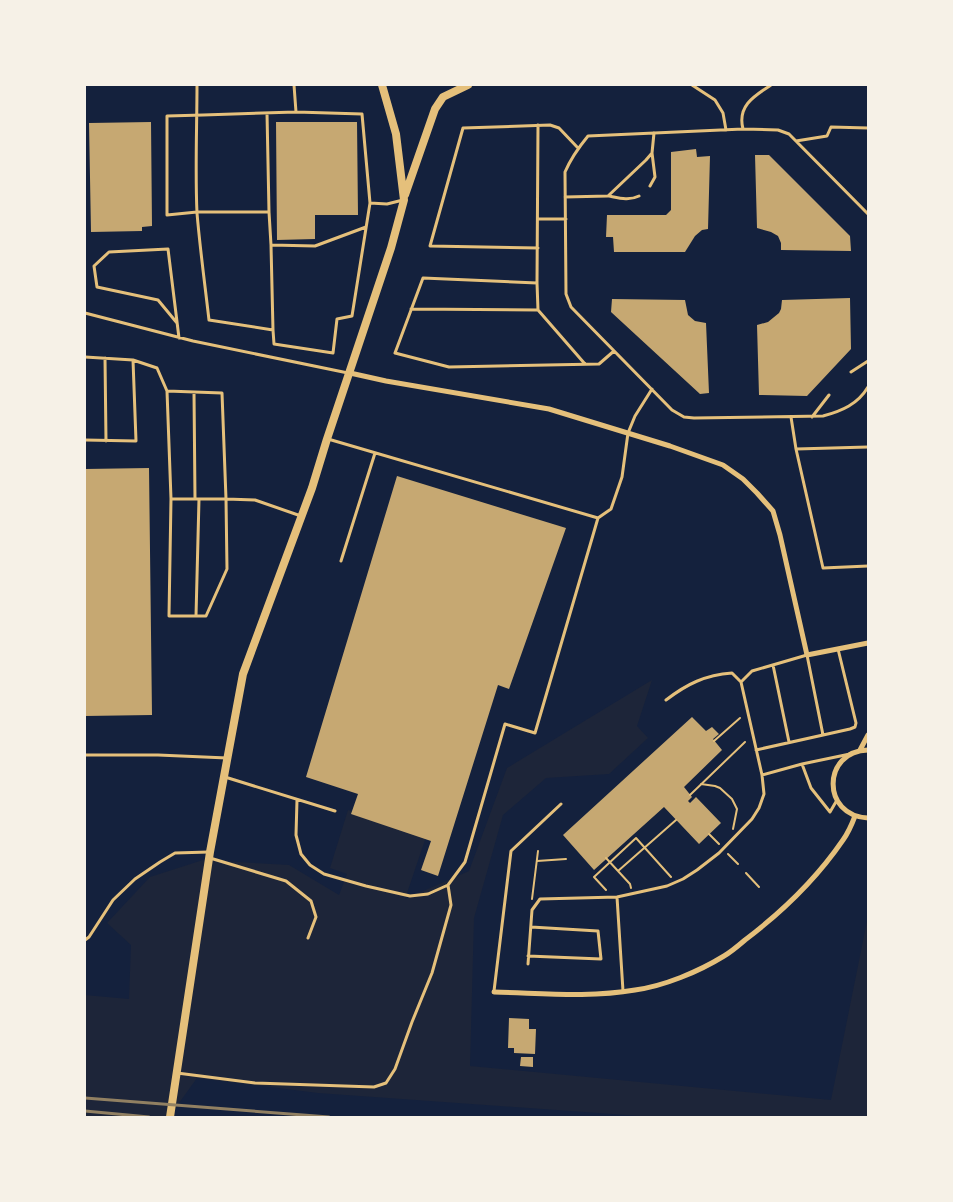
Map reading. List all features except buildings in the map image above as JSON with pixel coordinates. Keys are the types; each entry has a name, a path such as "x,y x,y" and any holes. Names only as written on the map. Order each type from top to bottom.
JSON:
{"street":[{"path":"382,85 396,134 404,200"},
{"path":"170,1117 209,855 243,674 312,488 435,109 443,97 468,85"},
{"path":"350,373 548,409 670,446 723,465 758,493 773,511 807,655 868,642"},
{"path":"860,750 868,735"},
{"path":"868,750 860,750 842,760 833,776 832,787 843,809 856,816 868,818"},
{"path":"494,992 600,995 637,990 664,983 705,967 732,950 786,906 819,871 845,838 856,816"}],"lane":[{"path":"197,85 197,212 209,320 273,330"},
{"path":"294,85 296,112"},
{"path":"692,85 715,100 723,113 726,130"},
{"path":"742,129 741,121 745,106 754,96 772,85"},
{"path":"267,113 274,344 333,354 336,318 352,316 370,203 362,114 296,112 167,116 168,215 197,212 269,212"},
{"path":"538,248 430,246 463,128 550,124 559,128 578,148"},
{"path":"538,125 538,310 585,364"},
{"path":"796,142 827,136 832,128 868,128"},
{"path":"868,214 788,134 778,130 742,129 588,136 578,148 565,172 566,294 571,307 672,410 684,417 823,416 839,412 856,402 868,386"},
{"path":"650,186 654,177 652,153 654,133"},
{"path":"608,196 652,153"},
{"path":"566,197 608,196 625,199 639,196"},
{"path":"370,203 387,204 404,200"},
{"path":"538,219 566,219"},
{"path":"271,245 315,246 366,227"},
{"path":"177,323 158,300 97,286 94,266 109,252 168,249 179,338"},
{"path":"537,283 423,278 395,353 449,367 599,364 614,350"},
{"path":"411,309 538,310"},
{"path":"85,313 179,338 350,373"},
{"path":"85,357 133,360 156,368 167,391 170,499 169,616 206,616 227,569 222,393 167,391"},
{"path":"105,358 106,440"},
{"path":"85,440 136,441 133,360"},
{"path":"851,372 868,361"},
{"path":"298,800 296,835 302,854 310,865 324,874 410,896 428,894 448,885 464,862 505,724 535,733 598,518 611,509 622,477 628,433 635,416 652,389"},
{"path":"194,392 197,499 196,616"},
{"path":"811,417 829,395"},
{"path":"791,417 796,449 823,568 868,566"},
{"path":"328,439 598,518"},
{"path":"796,449 868,448"},
{"path":"341,561 376,453"},
{"path":"170,499 255,500 302,516"},
{"path":"756,750 855,727 856,723 838,649"},
{"path":"741,682 752,671 807,655 823,734"},
{"path":"773,665 789,742"},
{"path":"528,964 532,910 540,899 617,897 667,886 683,879 720,853 752,819 759,808 764,794 762,775 741,682 732,673 719,674 699,679 681,688 666,700"},
{"path":"762,775 850,754"},
{"path":"85,755 158,755 227,758"},
{"path":"802,764 811,788 830,812 837,800"},
{"path":"224,777 334,811"},
{"path":"494,992 511,851 561,804"},
{"path":"85,940 113,900 135,879 175,853 209,855 286,881 311,901 316,918 308,938"},
{"path":"177,1073 255,1084 374,1086 386,1083 395,1069 432,973 451,905 448,885"},
{"path":"617,897 623,992"},
{"path":"528,956 602,959 598,931 531,927"}],"path":[{"path":"714,741 740,718"},
{"path":"690,794 745,742"},
{"path":"701,784 720,788 732,799 737,809 734,829"},
{"path":"618,871 676,820"},
{"path":"709,834 718,844"},
{"path":"606,890 594,877 636,838 670,876"},
{"path":"532,901 538,851"},
{"path":"728,854 738,864"},
{"path":"606,858 630,884 631,888"},
{"path":"537,862 566,859"},
{"path":"746,873 759,887"}],"shaded area":[{"path":"652,680 637,726 648,738 609,774 546,778 503,815 474,918 470,1066 831,1100 868,916 868,1117 654,1117 318,1093 197,1078 169,1117 85,1117 85,995 129,999 131,945 107,923 150,877 203,860 289,865 339,895 347,874 330,868 348,810 426,837 405,899 469,871 507,768"}],"railway":[{"path":"85,1098 329,1117"},
{"path":"85,1111 149,1117"}]}
